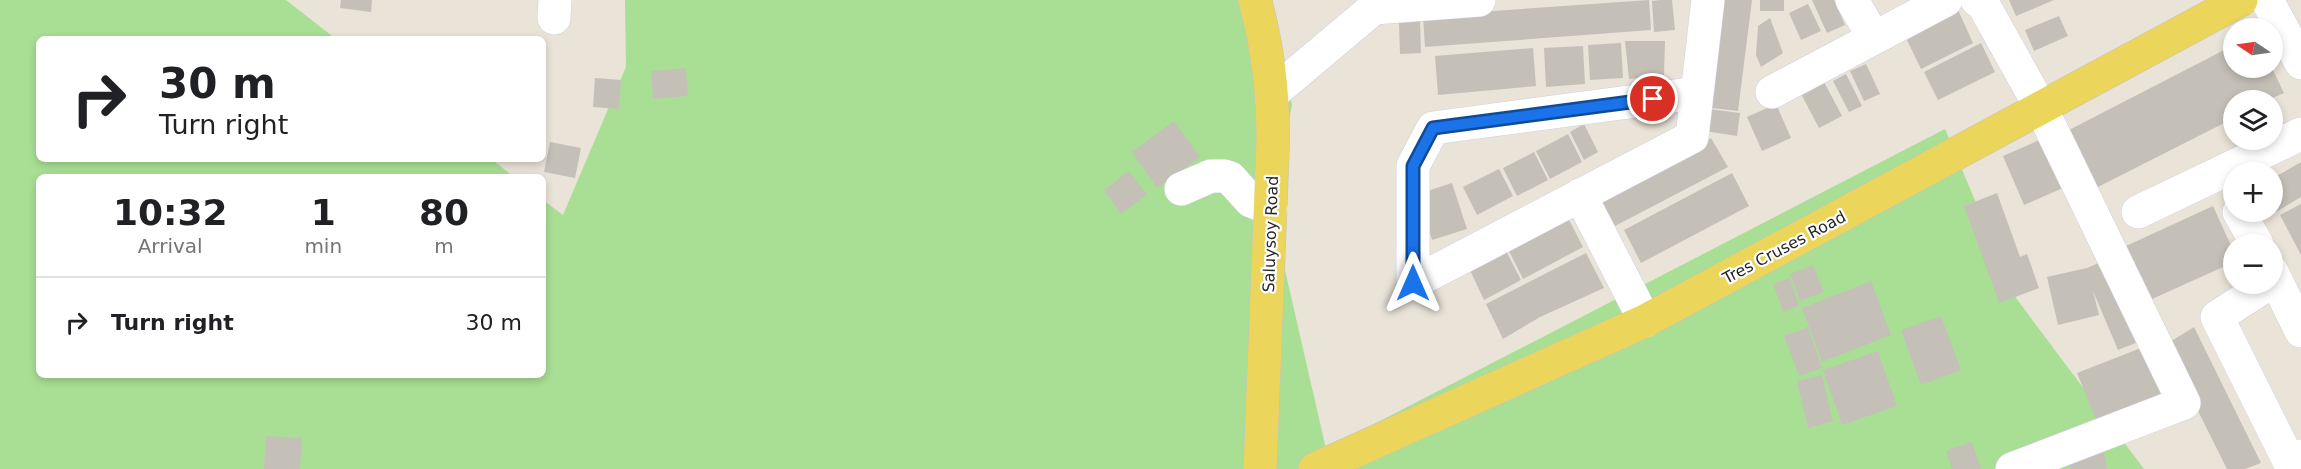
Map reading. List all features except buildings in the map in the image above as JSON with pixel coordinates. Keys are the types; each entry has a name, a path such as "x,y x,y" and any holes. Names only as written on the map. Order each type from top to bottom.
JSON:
{"main road":[{"name":"Saluysoy Road","path":"1255,0 1262,26 1273,93 1271,209 1260,469"},
{"name":"Tres Cruses Road","path":"1315,469 1645,321 2241,0"}],"street":[{"path":"1273,93 1374,8 1479,0"},
{"path":"1697,93 1433,128 1413,166 1413,283 1692,137 1708,0"},
{"path":"1852,0 1874,38"},
{"path":"1772,92 1946,0"},
{"path":"1977,0 1983,4 2041,108 2184,403 2012,469"},
{"path":"2267,0 2301,63"},
{"path":"2262,162 2301,134"},
{"path":"1181,189 1211,177 1224,176 1230,178 1251,201 1271,209"},
{"path":"2138,212 2223,189"},
{"path":"1580,195 1645,321"},
{"path":"2250,294 2217,317 2289,461 2301,456"},
{"path":"2280,294 2301,331"}],"green space":[{"path":"0,0 286,0 332,36 36,36 36,162 495,162 510,174 36,174 36,378 546,378 546,202 563,215 626,67 625,0 1271,0 1292,105 1271,209 1326,449 1945,129 2016,298 2144,469 0,469"}],"route":[{"path":"1413,283 1413,166 1433,128 1653,99"}]}
